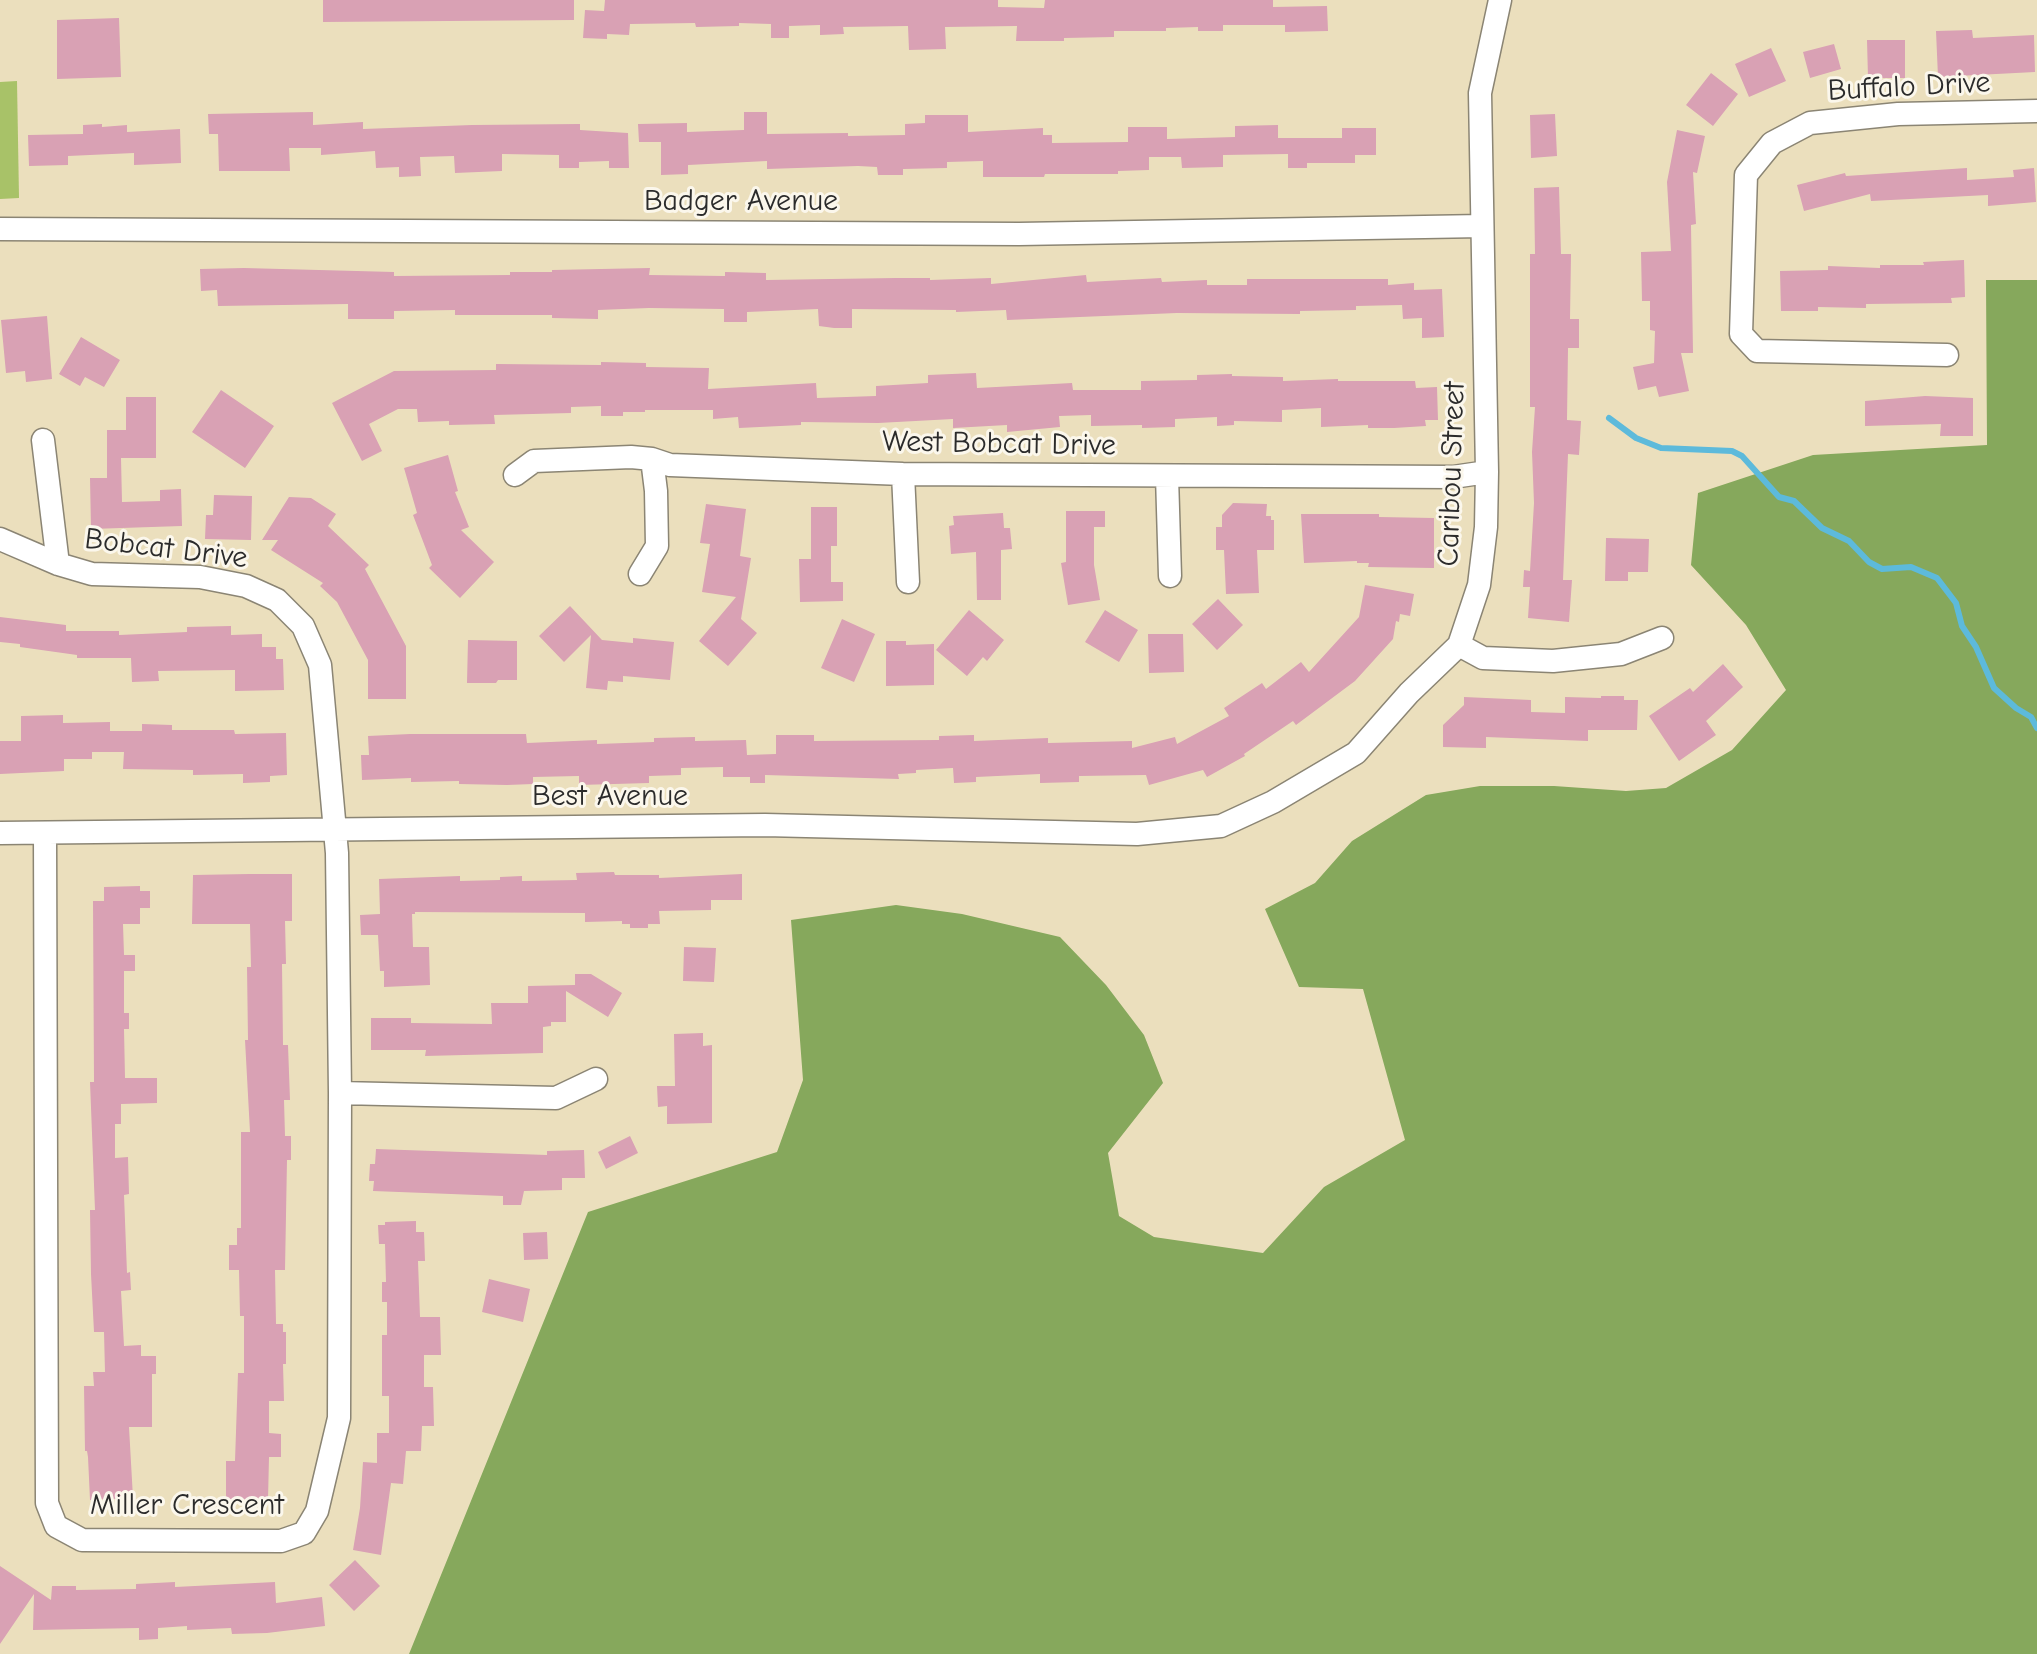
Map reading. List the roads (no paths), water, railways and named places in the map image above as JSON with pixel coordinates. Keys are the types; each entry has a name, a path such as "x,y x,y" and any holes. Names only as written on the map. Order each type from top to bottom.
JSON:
{"street":[{"name":"Caribou Street","path":"1221,826 1273,802 1356,753 1409,693 1459,645 1479,585 1486,527 1480,93 1500,0"},
{"name":"Buffalo Drive","path":"1947,355 1757,351 1741,334 1746,175 1772,143 1810,123 1898,114 2037,111"},
{"name":"Badger Avenue","path":"0,229 1019,234 1482,226"},
{"path":"43,440 58,564"},
{"name":"West Bobcat Drive","path":"515,475 534,461 631,457 670,465 903,474 1453,477 1487,472"},
{"path":"640,574 657,546 652,459"},
{"path":"903,474 908,582"},
{"path":"1167,476 1170,576"},
{"name":"Bobcat Drive","path":"0,539 58,564 92,574 200,577 246,586 277,600 303,626 320,665 335,828"},
{"path":"1459,645 1483,658 1553,661 1621,654 1662,638"},
{"name":"Best Avenue","path":"0,833 765,825 1137,834 1221,826"},
{"name":"Miller Crescent","path":"45,833 47,1503 56,1526 82,1540 281,1541 304,1533 317,1511 339,1418 340,1093 335,828"},
{"path":"340,1093 556,1098 596,1079"}],"waterway":[{"path":"1609,418 1636,438 1661,448 1732,451 1742,456 1779,497 1794,501 1822,528 1849,541 1869,562 1882,569 1911,567 1937,578 1956,603 1962,626 1976,647 1994,688 2031,717 2037,728"}]}
